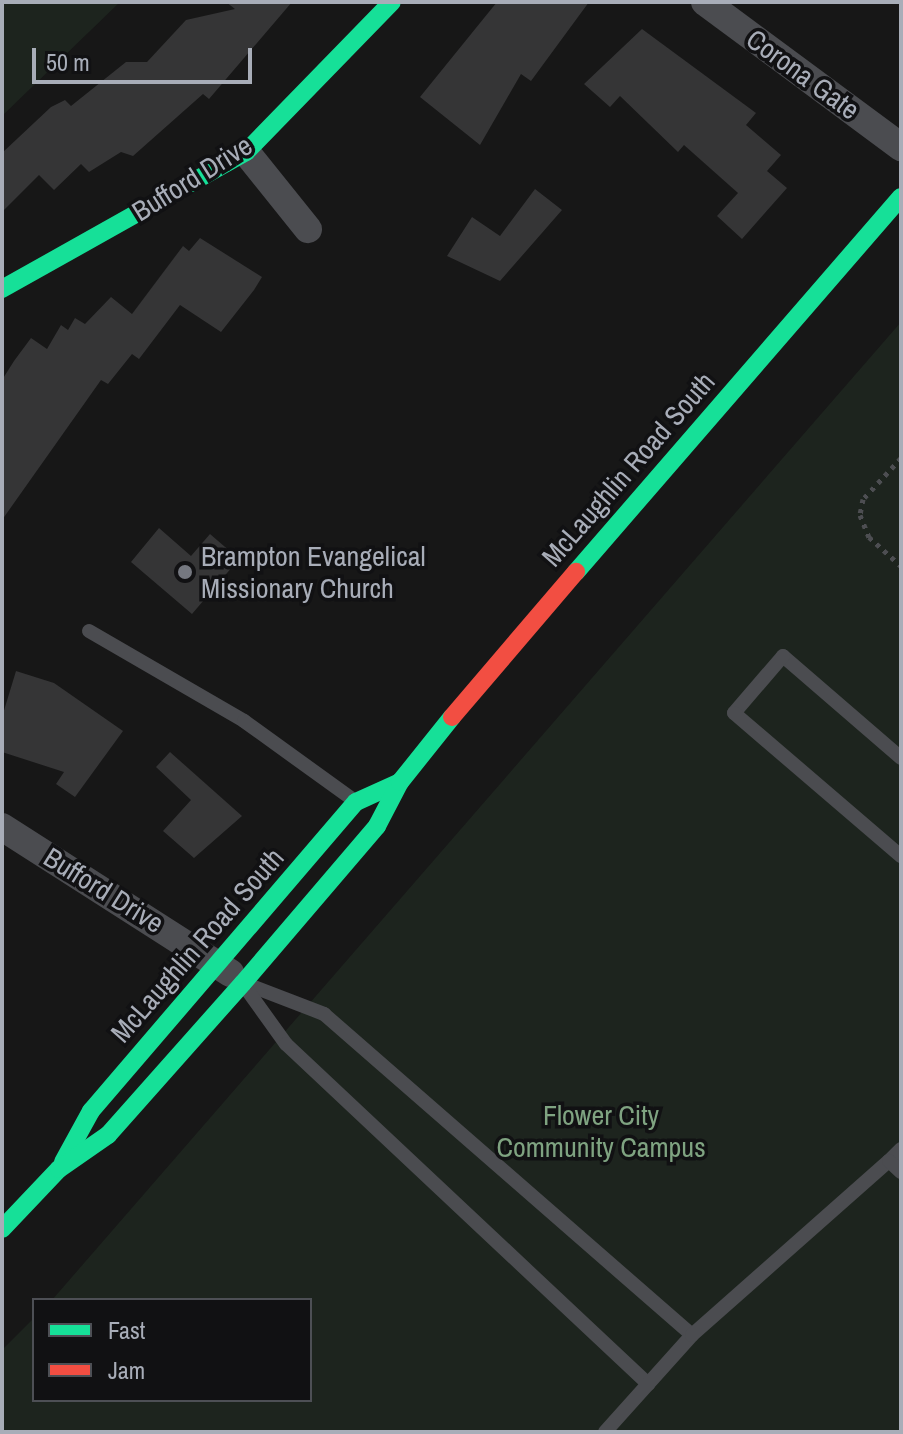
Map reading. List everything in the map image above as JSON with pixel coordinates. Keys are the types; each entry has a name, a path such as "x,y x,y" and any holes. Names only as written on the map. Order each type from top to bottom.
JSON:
{"main road":[{"name":"Bufford Drive","path":"2,289 246,152 392,2"},
{"name":"McLaughlin Road South","path":"2,1229 59,1169 108,1135 243,983 377,826 400,782 901,197"},
{"name":"McLaughlin Road South","path":"59,1169 91,1111 220,965 356,802 400,782"}],"street":[{"name":"Corona Gate","path":"705,2 901,147"},
{"path":"246,152 308,229"},
{"name":"Bufford Drive","path":"2,827 220,965 243,983"}],"lane":[{"path":"89,631 244,721 356,802"},
{"path":"901,758 783,656 734,713 901,856"},
{"path":"243,983 324,1014 692,1335"},
{"path":"243,983 286,1044 648,1384"},
{"path":"605,1432 692,1335 895,1167 901,1149"}],"path":[{"path":"901,458 860,508 865,531 901,566"}],"green space":[{"path":"2,2 120,2 2,116"},
{"name":"Flower City Community Campus","path":"901,322 901,1432 2,1432 2,1350 32,1320 32,1402 312,1402 312,1298 54,1298"}],"building":[{"path":"226,2 292,2 209,99 203,94 133,156 121,152 89,172 81,164 54,190 39,175 2,212 2,153 51,107 65,100 71,106 126,62 147,62 186,20 235,9"},
{"path":"497,2 589,2 531,81 521,74 480,145 420,97"},
{"path":"642,29 756,113 746,125 781,155 767,171 787,188 742,239 717,216 738,193 684,145 678,152 620,96 610,107 584,84"},
{"path":"535,189 562,210 500,281 447,256 472,217 500,236"},
{"path":"200,238 262,277 254,290 221,332 180,305 139,359 132,354 108,384 101,380 2,520 2,380 14,361 31,338 47,349 61,325 68,330 75,318 85,324 111,297 132,314 183,246 189,251"},
{"name":"Brampton Evangelical Missionary Church","path":"159,528 191,556 210,534 239,559 192,614 131,562"},
{"path":"16,671 54,683 123,731 75,797 56,784 64,772 2,752 2,717"},
{"path":"170,752 242,816 194,858 163,831 191,800 156,767"}],"traffic: fast":[{"path":"2,289 246,152 392,2"},
{"path":"576,572 901,197"},
{"path":"2,1229 59,1169 108,1135 243,983 377,826 400,782 452,717"},
{"path":"63,1162 91,1111 356,802 400,782"}],"traffic: jam":[{"path":"452,717 576,572"}],"place":[{"name":"Brampton Evangelical Missionary Church","path":"185,572"}]}
